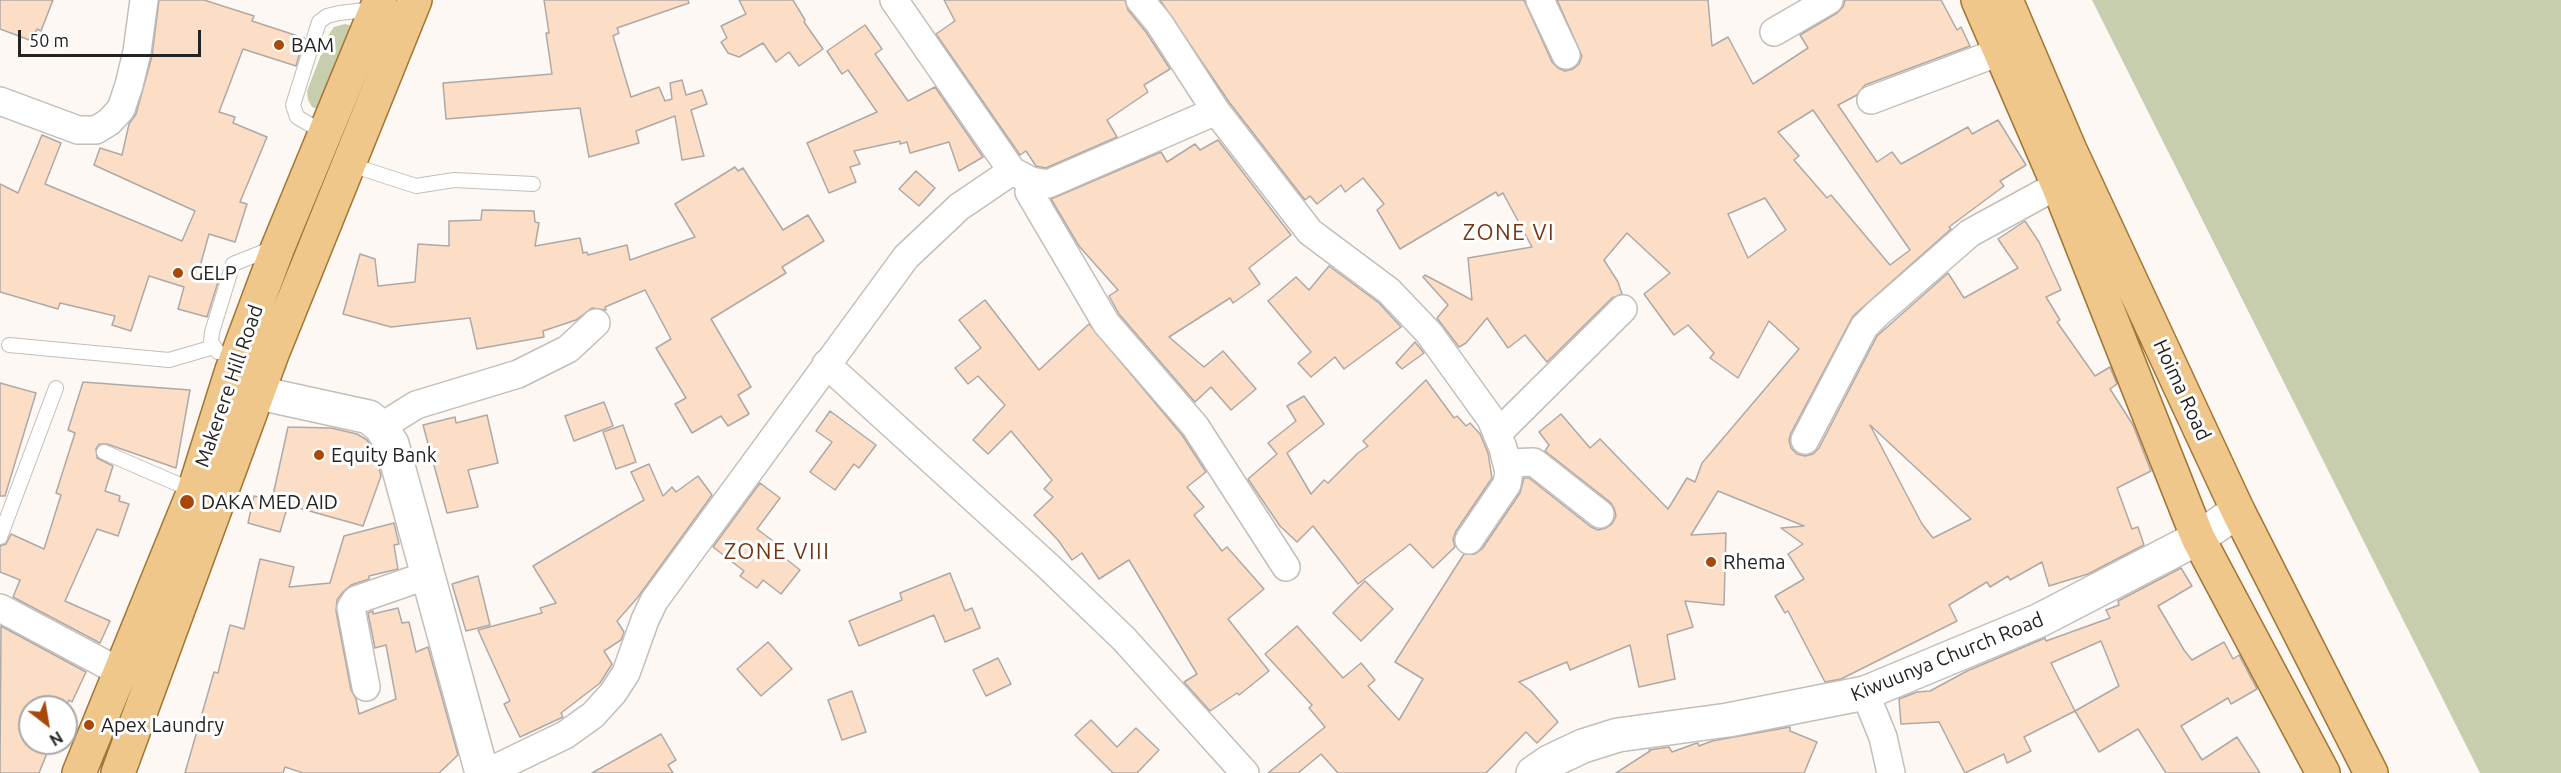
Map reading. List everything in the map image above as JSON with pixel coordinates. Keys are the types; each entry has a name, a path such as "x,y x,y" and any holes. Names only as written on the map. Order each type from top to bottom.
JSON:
{"main road":[{"name":"Makerere Hill Road","path":"118,773 272,354 415,0"},
{"name":"Hoima Road","path":"1978,0 2058,185 2198,538 2324,773"},
{"name":"Hoima Road","path":"2006,0 2070,150 2238,511 2371,773"},
{"name":"Makerere Hill Road","path":"80,773 194,491 223,359 278,247 378,5"}],"street":[{"path":"0,101 78,130 96,130 109,122 121,109 129,85 139,40 144,0"},
{"path":"894,0 1021,176 1106,323 1195,426 1286,567"},
{"path":"1140,0 1159,23 1216,111 1310,232 1389,291 1429,333 1491,419 1507,463 1509,472 1507,484 1469,540"},
{"path":"1540,0 1566,55"},
{"path":"1774,32 1829,0"},
{"path":"1871,100 2001,51"},
{"path":"486,773 565,735 593,715 613,693 626,673 654,602 906,256 958,207 1021,176 1048,184 1216,111"},
{"path":"1805,440 1856,341 1870,320 1970,233 2058,185"},
{"path":"1497,434 1623,309"},
{"path":"381,427 416,405 518,374 568,349 596,323"},
{"path":"826,364 1049,567 1124,639 1245,773"},
{"path":"259,393 369,417 381,427 392,444 482,773"},
{"path":"1507,463 1534,462 1600,514"},
{"name":"Kiwuunya Church Road","path":"1533,773 1582,746 1618,735 1728,720 1865,693 2040,620 2198,538 2238,511"},
{"path":"366,687 351,608 356,600 428,575"},
{"path":"0,608 120,672"},
{"path":"1865,693 1883,737 1891,773"}],"lane":[{"path":"326,134 297,117 293,105 319,22 327,16 378,5"},
{"path":"348,164 416,186 454,180 533,184"},
{"path":"9,345 169,360 223,359"},
{"path":"0,537 56,388"},
{"path":"104,452 194,491"}],"green space":[{"path":"2092,0 2561,0 2561,773 2480,773"},
{"path":"345,24 361,28 332,114 312,107 307,91 329,34 334,27"}],"building":[{"path":"0,0 53,0 41,31 37,29 32,41 0,29"},
{"path":"159,0 204,0 254,16 252,21 304,38 296,66 243,49 219,112 235,117 233,123 267,137 240,202 247,204 235,242 209,234 199,270 220,276 207,317 178,309 184,287 149,276 131,331 112,325 115,316 60,303 58,309 0,292 0,184 18,193 42,135 61,143 45,184 182,241 195,211 94,165 100,148 122,155 129,124 136,114 152,56"},
{"path":"544,0 688,0 689,3 617,28 619,33 613,36 631,97 659,87 665,101 672,99 670,83 682,80 686,95 702,90 707,104 691,110 704,156 682,160 675,116 636,131 639,143 589,157 580,108 446,119 443,83 552,74"},
{"path":"739,0 793,0 804,22 823,49 799,66 789,52 776,62 763,43 739,57 728,53 721,42 727,38 721,26 746,14"},
{"path":"944,0 1125,0 1128,10 1146,32 1170,69 1144,85 1148,92 1107,120 1117,137 1046,168 1036,166 1026,151 1020,155 936,34 955,21"},
{"path":"1160,0 1524,0 1552,62 1565,71 1579,64 1582,56 1557,0 1708,0 1712,46 1728,37 1753,84 1808,48 1800,35 1837,13 1843,7 1845,0 1941,0 1957,30 1961,27 1970,46 1865,85 1857,95 1838,105 1877,162 1892,152 1901,164 1968,127 1972,134 1998,120 2026,165 2000,181 2004,186 1949,227 1951,229 1853,316 1791,433 1789,440 1791,448 1797,454 1805,456 1813,454 1819,448 1877,336 1948,273 1964,298 2018,268 1998,239 2025,221 2039,242 2061,290 2046,297 2060,320 2057,322 2095,376 2110,367 2117,384 2110,389 2133,425 2151,471 2117,488 2132,529 2138,527 2144,545 2088,574 2049,586 2042,562 2010,580 2008,576 1990,587 1987,582 1949,605 1957,621 1841,679 1825,682 1788,611 1785,613 1775,596 1804,579 1788,554 1803,544 1781,528 1804,526 1718,491 1691,535 1726,533 1724,605 1685,601 1693,627 1667,635 1675,679 1639,687 1630,645 1570,670 1567,662 1519,682 1531,691 1558,722 1537,743 1526,732 1486,773 1338,773 1321,754 1298,773 1268,773 1325,727 1309,708 1312,705 1265,654 1297,626 1343,678 1361,663 1375,680 1368,686 1399,720 1423,679 1395,662 1464,554 1475,554 1482,549 1520,493 1524,478 1529,478 1591,527 1598,530 1612,524 1616,516 1610,502 1545,451 1549,445 1539,432 1561,414 1590,448 1600,439 1668,509 1687,478 1695,482 1702,463 1799,349 1769,321 1738,378 1710,358 1714,353 1688,325 1674,335 1644,294 1670,273 1627,233 1604,260 1618,282 1622,294 1612,298 1547,362 1525,335 1508,348 1487,318 1466,343 1459,347 1437,318 1448,305 1423,277 1425,275 1472,300 1468,258 1532,247 1503,193 1498,196 1496,192 1400,249 1377,210 1384,204 1363,178 1345,192 1341,185 1317,204 1310,196 1305,200 1229,102","holes":["1813,110 1910,250 1890,265 1831,195 1827,198 1794,160 1799,156 1778,132","1765,198 1786,230 1748,258 1728,214","1870,425 1971,519 1933,538 1922,524"]},
{"path":"865,25 882,49 875,54 908,101 935,87 983,157 959,171 949,142 910,153 907,142 900,144 900,141 854,151 860,164 850,167 856,182 829,193 807,143 877,112 848,70 842,74 827,51"},
{"path":"1218,140 1291,235 1249,268 1260,284 1233,303 1230,298 1169,337 1204,367 1223,351 1256,389 1231,410 1211,387 1195,402 1119,314 1109,296 1118,290 1079,246 1051,199 1161,152 1167,162 1195,144 1200,150"},
{"path":"735,167 738,171 743,168 783,230 808,215 824,241 782,267 786,273 711,319 751,387 738,395 749,414 728,426 721,416 692,433 675,404 686,398 656,348 671,339 645,290 605,307 606,310 592,308 576,320 543,331 544,337 477,349 470,318 391,327 343,314 360,254 375,259 378,286 415,282 418,244 449,246 449,221 481,220 482,210 534,211 535,222 539,223 535,246 580,238 583,253 587,252 588,255 627,245 630,260 695,237 675,204"},
{"path":"916,171 935,188 919,206 899,189"},
{"path":"1329,266 1379,303 1401,327 1344,369 1335,357 1311,377 1298,363 1311,352 1268,301 1296,277 1309,290"},
{"path":"985,300 1039,370 1089,324 1182,435 1206,472 1187,487 1204,507 1194,515 1222,551 1227,547 1264,589 1228,619 1269,671 1239,695 1237,693 1210,711 1184,682 1197,674 1129,560 1099,579 1082,553 1072,560 1058,540 1034,515 1053,497 1044,489 1052,480 1011,431 988,454 973,440 1005,405 978,376 968,384 955,368 981,348 959,320"},
{"path":"1415,342 1424,353 1402,369 1396,363"},
{"path":"1426,380 1454,418 1457,416 1466,426 1470,423 1480,434 1488,453 1492,478 1456,531 1453,539 1455,547 1433,568 1410,544 1358,584 1313,526 1297,542 1280,526 1248,479 1277,454 1268,443 1296,421 1287,406 1304,396 1324,424 1287,453 1311,494 1324,480 1328,483 1368,446 1363,441"},
{"path":"83,382 190,390 176,468 107,444 99,444 96,449 97,458 113,466 105,491 120,496 119,501 129,504 118,536 97,529 65,601 110,621 100,643 13,597 20,580 0,572 0,546 6,544 11,534 44,549 61,495 56,493 75,433 68,430"},
{"path":"0,383 36,393 5,496 0,496"},
{"path":"604,402 613,426 574,441 565,416"},
{"path":"830,411 876,445 859,468 854,464 835,490 810,472 832,442 816,431"},
{"path":"487,415 498,463 468,470 478,507 447,513 423,425 455,417 456,423"},
{"path":"623,425 636,462 616,469 603,432"},
{"path":"288,427 331,428 357,434 367,440 375,452 381,476 363,526 288,505 280,532 248,523 254,496 272,500"},
{"path":"649,464 663,496 672,487 676,492 698,476 712,495 638,597 617,621 624,632 621,640 604,651 612,664 600,683 561,713 563,717 520,737 504,704 510,701 478,630 542,613 540,608 556,603 533,566 644,500 631,472"},
{"path":"760,483 780,498 757,529 785,550 781,555 800,570 781,594 763,580 757,588 740,576 744,571 713,547"},
{"path":"394,523 399,544 394,545 398,569 369,576 369,579 351,585 337,600 336,611 351,690 356,699 359,714 396,699 386,645 375,648 368,613 373,611 373,614 398,608 402,623 409,622 416,652 428,647 458,755 439,773 303,773 285,767 283,773 185,773 214,672 218,673 230,625 244,629 260,559 294,567 289,587 330,583 344,536"},
{"path":"2181,568 2192,586 2158,606 2184,650 2192,660 2224,642 2233,659 2239,655 2257,689 2231,704 2228,698 2181,726 2202,760 2237,737 2260,773 2166,773 2138,729 2099,752 2075,711 2024,737 2031,751 2007,763 2004,754 1965,773 1939,722 1901,724 1899,699 1917,692 1930,691 1967,671 2045,638 2046,641 2110,618 2106,610 2119,605 2118,601","holes":["2101,641 2119,686 2075,711 2051,663"]},
{"path":"950,573 965,611 972,608 980,628 945,642 934,615 859,646 849,621 902,600 900,593"},
{"path":"478,576 490,625 466,631 452,584"},
{"path":"1365,581 1393,609 1361,641 1333,613"},
{"path":"1,626 86,672 75,695 18,695 18,755 46,755 39,773 0,773"},
{"path":"768,642 792,669 761,696 737,669"},
{"path":"998,658 1011,684 986,696 973,670"},
{"path":"852,691 866,732 842,740 828,700"},
{"path":"1091,720 1117,747 1136,728 1159,750 1137,773 1113,773 1075,735"},
{"path":"1790,727 1790,731 1817,742 1804,773 1616,773 1649,750 1669,747 1672,752 1698,743 1699,746 1712,741"},
{"path":"661,734 676,760 668,765 673,773 592,773"}],"place":[{"name":"BAM","path":"279,45"},
{"name":"GELP","path":"178,273"},
{"name":"Equity Bank","path":"319,455"},
{"name":"DAKA MED AID","path":"187,502"},
{"name":"Rhema","path":"1711,562"},
{"name":"Apex Laundry","path":"89,725"}],"district":[{"name":"ZONE VI","path":"1509,233"},
{"name":"ZONE VIII","path":"777,552"}]}
